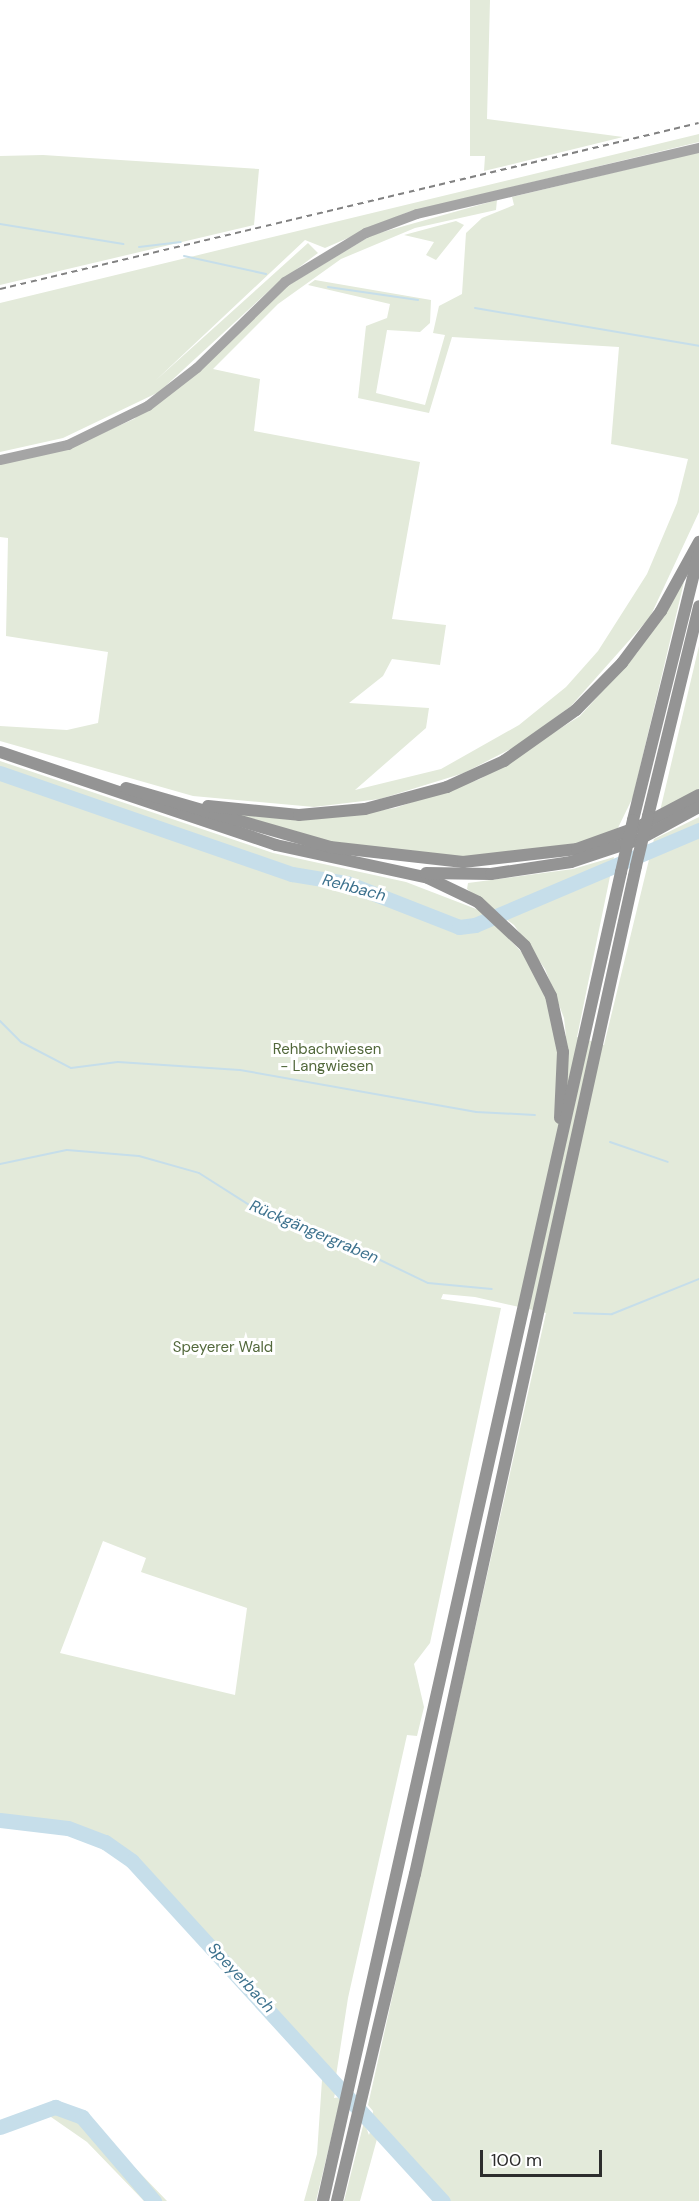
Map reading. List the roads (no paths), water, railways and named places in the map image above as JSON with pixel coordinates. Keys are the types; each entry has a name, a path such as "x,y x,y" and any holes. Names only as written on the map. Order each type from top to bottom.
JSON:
{"highway":[{"path":"166,800 254,813 344,812 409,800 484,771 541,737 608,680 649,629 699,542"},
{"path":"323,2201 351,2087 621,872 699,554"},
{"path":"337,2201 558,1228 636,866 699,606"},
{"path":"0,752 330,847 463,862 532,858 587,846 638,827 699,795"},
{"path":"0,752 276,845 401,871 454,888 490,910 507,925 540,969 559,1024 563,1066 557,1161"},
{"path":"401,871 491,874 561,864 640,839 699,807"}],"main road":[{"path":"0,460 68,445 148,406 197,368 285,282 366,233 417,214 699,148"}],"waterway":[{"path":"0,224 123,244"},
{"path":"139,247 181,242"},
{"path":"184,256 266,274"},
{"path":"328,287 418,300"},
{"path":"475,308 699,346"},
{"name":"Rehbach","path":"0,773 292,874 347,883 459,927 475,925 699,830"},
{"path":"0,1021 21,1042 71,1068 118,1062 240,1070 476,1112 535,1115"},
{"path":"610,1142 668,1162"},
{"name":"Rückgängergraben","path":"0,1164 67,1150 139,1156 199,1173 254,1208 324,1233 428,1283 492,1289"},
{"name":"Rückgängergraben","path":"574,1313 612,1314 699,1279"},
{"name":"Speyerbach","path":"0,1820 68,1828 105,1842 132,1861 443,2201"},
{"path":"0,2127 55,2107 82,2117 154,2201"}],"railway":[{"path":"0,289 699,123"}],"park label":[{"name":"Rehbachwiesen - Langwiesen","path":"327,1058"},
{"name":"Speyerer Wald","path":"223,1348"}]}
